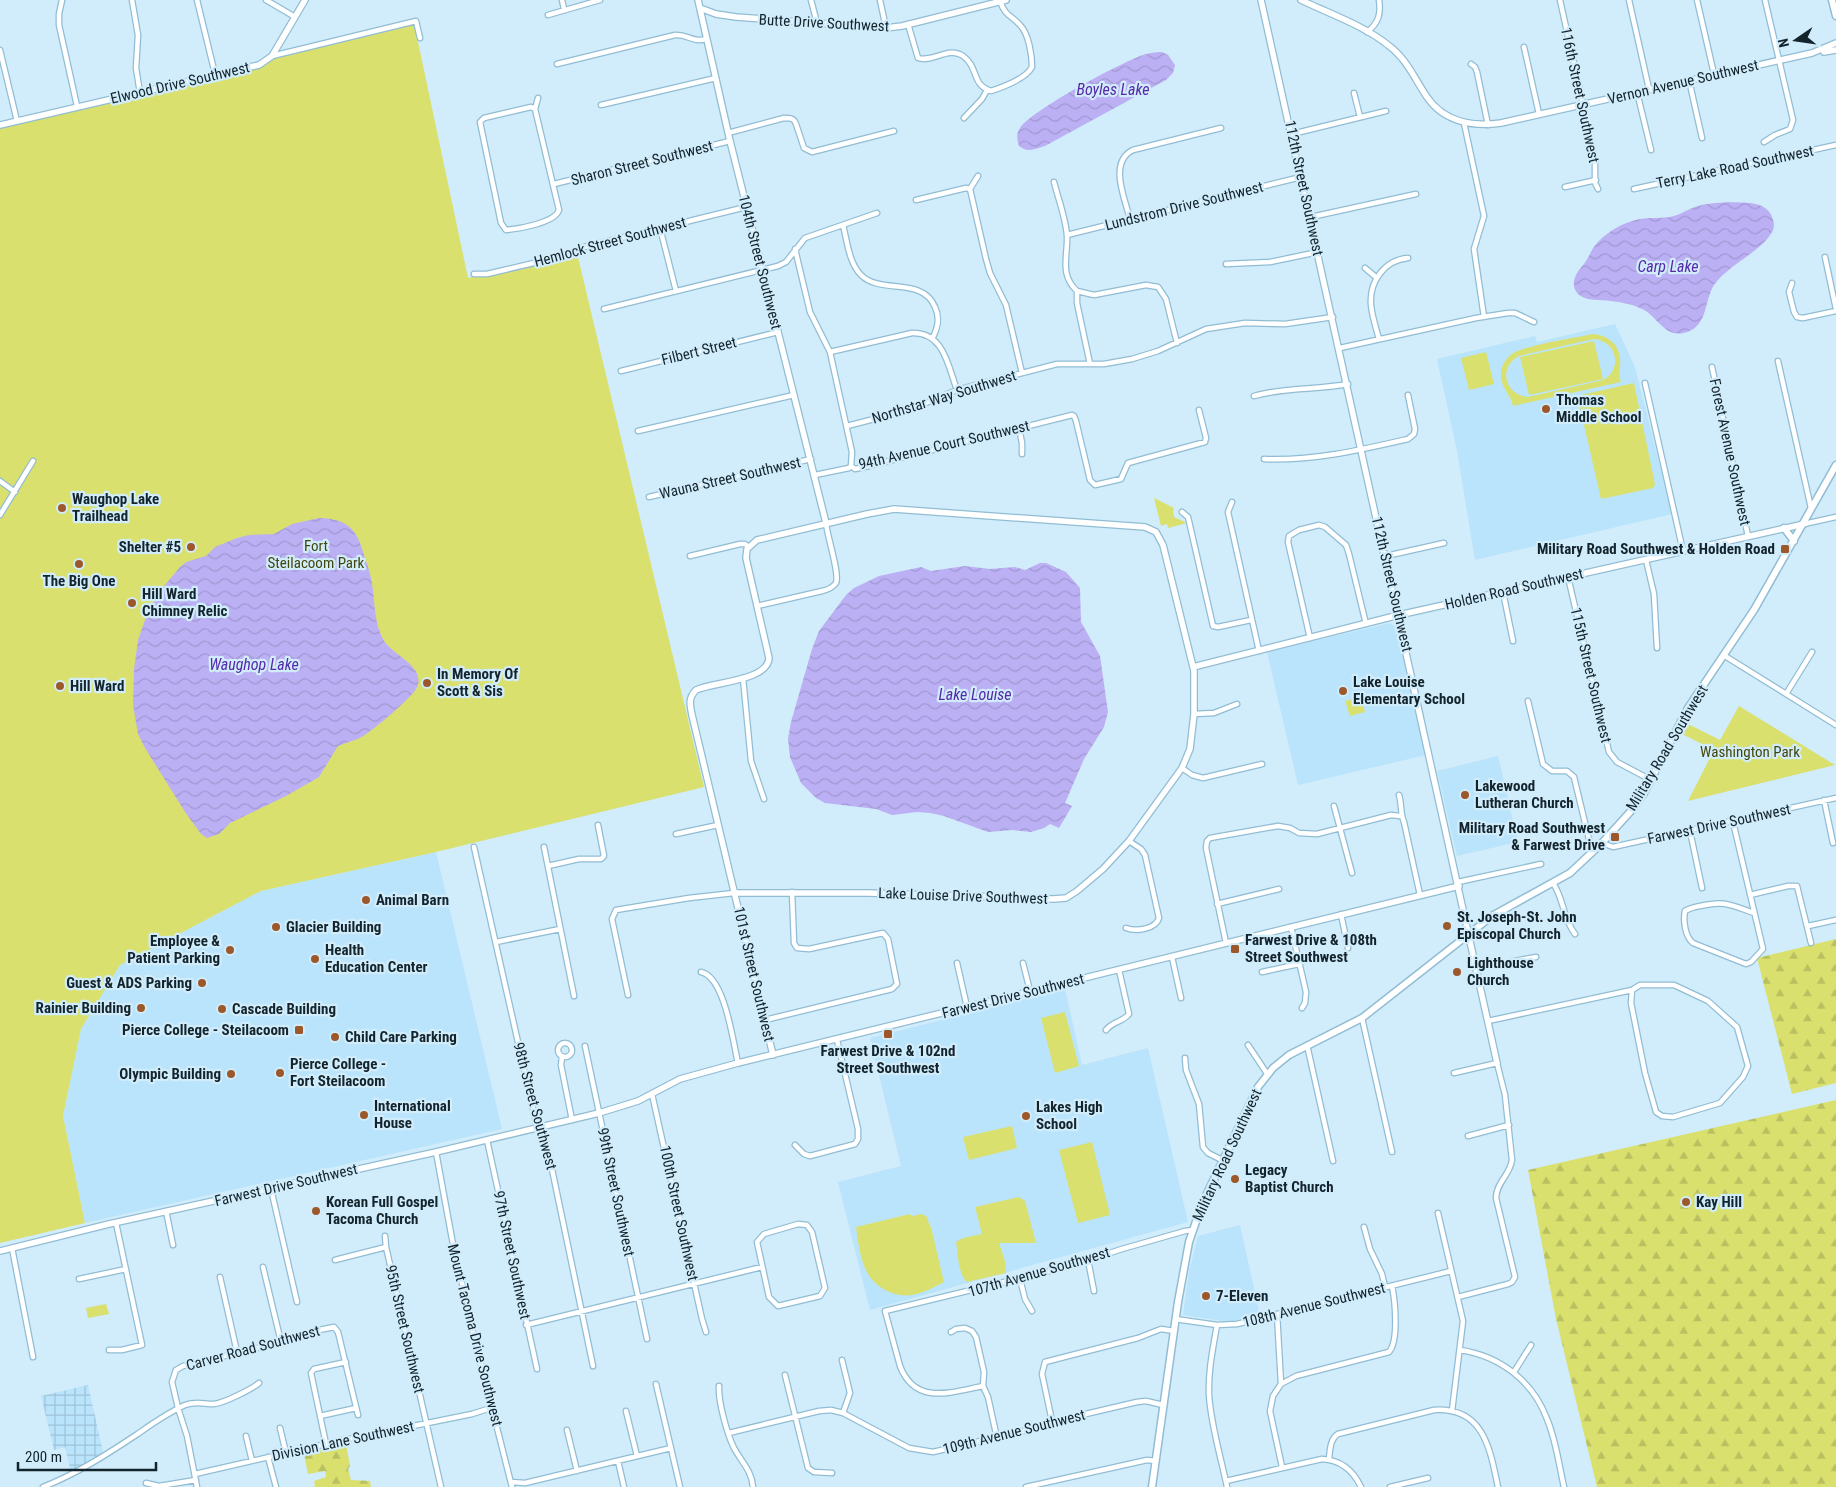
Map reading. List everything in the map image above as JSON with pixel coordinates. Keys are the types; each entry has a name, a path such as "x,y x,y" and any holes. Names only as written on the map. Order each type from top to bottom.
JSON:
{"main road":[{"path":"1832,0 1836,16"},
{"name":"Military Road Southwest","path":"1152,1487 1175,1319 1192,1230 1222,1160 1256,1092 1268,1075 1284,1059 1307,1045 1362,1018 1492,916 1570,873 1602,843 1630,812 1651,780 1688,708 1725,656 1754,610 1836,465"},
{"path":"1784,528 1794,541"}],"street":[{"path":"62,0 59,25 78,106"},
{"path":"132,0 138,35 136,68 140,93"},
{"path":"197,0 215,74"},
{"path":"266,0 295,17"},
{"path":"272,56 305,0"},
{"path":"562,0 564,10"},
{"path":"548,15 600,0"},
{"name":"104th Street Southwest","path":"698,0 728,133 826,523"},
{"path":"811,0 816,23"},
{"path":"880,0 886,28"},
{"name":"112th Street Southwest","path":"1261,0 1302,177 1505,1095 1511,1164 1496,1191 1496,1198 1514,1273 1512,1282 1458,1297"},
{"path":"1264,10 1267,0"},
{"path":"1301,0 1367,32 1388,45 1411,70 1427,97 1437,108 1464,123 1488,125 1583,104"},
{"path":"1367,32 1374,26 1378,18 1380,0"},
{"name":"116th Street Southwest","path":"1560,0 1583,104 1598,189"},
{"path":"1629,0 1649,89"},
{"path":"1697,0 1714,74"},
{"path":"1764,142 1790,129 1793,120 1765,0"},
{"path":"908,24 918,58 923,60 948,53 959,54 972,64 978,84 991,91 1028,72 1032,67 1023,29 1004,12 1003,1"},
{"name":"Butte Drive Southwest","path":"700,8 716,14 736,17 886,28 1003,1"},
{"name":"Elwood Drive Southwest","path":"0,125 259,64 272,56 416,21 420,38"},
{"path":"557,64 675,35 684,35 695,41 707,39"},
{"name":"Vernon Avenue Southwest","path":"1583,104 1812,53 1836,43"},
{"path":"1524,47 1539,114"},
{"path":"0,50 17,121"},
{"name":"Vernon Avenue Southwest","path":"1812,53 1818,54 1836,50"},
{"path":"1471,64 1477,72 1488,125"},
{"path":"601,105 716,78"},
{"path":"1689,80 1702,138"},
{"path":"964,118 982,99 987,90"},
{"path":"1637,92 1651,150"},
{"path":"1354,93 1360,117"},
{"path":"536,109 531,107 484,118 480,122 503,227 507,230 542,222 558,214 559,206 536,109 538,98"},
{"path":"1292,134 1386,111"},
{"path":"728,133 790,118 795,120 804,148 812,152 894,131"},
{"path":"1464,123 1484,216 1474,249 1484,317"},
{"path":"1130,220 1119,172 1121,162 1126,155 1133,150 1220,128"},
{"name":"Sharon Street Southwest","path":"554,184 730,141"},
{"name":"Terry Lake Road Southwest","path":"1634,189 1836,145"},
{"path":"978,176 970,188 986,259 990,273 1006,305 1022,373"},
{"name":"Lundstrom Drive Southwest","path":"1067,235 1302,177"},
{"path":"1565,187 1596,180"},
{"path":"1054,182 1067,235 1065,270 1077,291 1077,303 1090,364"},
{"path":"916,200 970,188"},
{"path":"1311,218 1416,194"},
{"name":"Hemlock Street Southwest","path":"474,274 484,275 572,254 584,247 746,206"},
{"path":"604,309 762,270 786,262 795,249 808,236 877,213"},
{"path":"843,225 852,260 861,276 880,284 921,291 932,302 938,321 937,329 932,337"},
{"path":"660,228 676,292"},
{"path":"795,249 810,312 830,352 853,457 851,466"},
{"path":"1226,264 1270,262 1318,252"},
{"path":"1792,283 1789,292 1794,312 1797,316 1803,318 1836,310 1825,257"},
{"path":"1378,339 1371,304 1377,278 1395,260 1408,258"},
{"path":"1365,268 1377,278"},
{"path":"1077,291 1094,294 1150,285 1161,290 1168,307 1177,343"},
{"path":"1340,348 1484,317 1514,313 1534,322"},
{"name":"Northstar Way Southwest","path":"847,426 909,410 957,390 1062,363 1114,363 1158,352 1202,330 1245,324 1284,324 1333,317"},
{"name":"Filbert Street","path":"621,371 778,332"},
{"path":"830,352 919,332 932,337 942,350 957,390"},
{"path":"1778,361 1812,510"},
{"name":"Forest Avenue Southwest","path":"1712,367 1748,536"},
{"path":"1645,383 1683,551"},
{"path":"1254,396 1281,390 1318,389 1348,384"},
{"path":"638,431 794,395"},
{"path":"1264,459 1308,459 1362,450 1411,437 1415,429 1408,395"},
{"name":"94th Avenue Court Southwest","path":"815,475 851,466 860,469 1069,415 1074,416 1091,483 1096,485 1121,479 1128,463 1202,444 1206,440 1206,434 1199,410"},
{"path":"1019,428 1023,448 1022,454"},
{"name":"Wauna Street Southwest","path":"649,497 811,459"},
{"path":"0,515 33,461"},
{"path":"0,481 15,492"},
{"path":"1232,502 1228,512 1259,651"},
{"name":"Lake Louise Drive Southwest","path":"734,893 792,892 1059,899 1070,896 1088,882 1128,841 1182,768 1190,749 1194,714 1194,667 1161,540 1156,532 1150,528 894,509 757,540 749,547"},
{"path":"1182,512 1188,517 1212,624 1215,628 1252,620"},
{"name":"Holden Road Southwest","path":"1194,667 1399,615 1836,517"},
{"path":"757,606 822,591 831,587 836,582 837,575 826,523"},
{"path":"1310,638 1288,549 1289,536 1316,525 1330,531 1347,548 1366,624"},
{"path":"1386,556 1444,543"},
{"path":"628,995 612,919 614,912 619,908 734,893 692,715 690,698 700,688 743,678 762,671 768,663 746,558 746,551 749,547 745,544 740,544 690,556"},
{"path":"1646,560 1654,594 1657,648"},
{"name":"115th Street Southwest","path":"1568,577 1608,750 1617,762 1651,780"},
{"path":"1503,592 1513,641"},
{"path":"1786,694 1812,652"},
{"path":"1725,656 1836,725"},
{"path":"743,678 751,761 764,799"},
{"path":"1528,701 1544,764 1550,770 1567,772 1574,778 1592,852"},
{"path":"1194,714 1218,712 1237,704"},
{"path":"1182,768 1192,775 1203,778 1262,764"},
{"path":"1399,795 1402,807 1400,816 1404,822 1420,894"},
{"name":"Farwest Drive Southwest","path":"1602,843 1613,847 1836,798"},
{"path":"1824,800 1833,843"},
{"path":"1334,806 1352,873"},
{"path":"1226,943 1206,848 1207,841 1214,836 1278,826 1290,828 1299,833 1312,834 1391,815 1400,816"},
{"path":"1733,822 1763,949 1751,962 1745,963 1693,942 1688,938 1684,918 1685,911 1690,908 1713,902 1723,902 1754,913"},
{"path":"548,866 579,859 599,860 603,858 598,825"},
{"path":"676,834 718,825"},
{"path":"1690,831 1702,888"},
{"path":"1126,928 1133,930 1154,926 1158,923 1159,915 1145,855 1137,846 1128,841"},
{"name":"98th Street Southwest","path":"474,847 536,1122 542,1127 548,1150 593,1366"},
{"path":"544,847 574,996"},
{"name":"Farwest Drive Southwest","path":"0,1251 116,1222 436,1152 599,1114 632,1103 680,1079 738,1063 967,1008 1541,864"},
{"path":"1553,883 1560,895 1569,925 1575,934"},
{"path":"1750,895 1788,886 1797,886 1811,943"},
{"path":"1217,904 1279,889"},
{"path":"765,1020 892,989 897,984 891,948 884,934 809,949 797,948 794,943 792,892"},
{"name":"101st Street Southwest","path":"734,893 773,1055"},
{"path":"1341,914 1348,948"},
{"path":"1808,926 1836,920"},
{"path":"1291,927 1306,994 1305,1003 1302,1008"},
{"path":"496,942 560,929"},
{"path":"1172,957 1181,998"},
{"path":"1477,968 1536,957"},
{"path":"956,963 967,1008"},
{"path":"1023,963 1030,992"},
{"path":"1262,972 1299,964"},
{"path":"1106,1030 1113,1022 1126,1018 1129,1014 1119,970"},
{"path":"701,972 708,974 714,980 721,992 738,1063"},
{"path":"1488,1021 1632,990 1646,984 1669,984 1681,987 1708,1000 1737,1028 1748,1066 1743,1077 1720,1103 1672,1117 1662,1116 1656,1112 1645,1073 1630,1003 1632,990"},
{"path":"1362,1018 1392,1152"},
{"path":"795,1145 804,1154 810,1156 857,1142 858,1129 837,1040"},
{"path":"1248,1045 1268,1075"},
{"path":"1307,1045 1333,1161"},
{"name":"99th Street Southwest","path":"585,1046 647,1339"},
{"path":"562,1057 561,1065 572,1120"},
{"path":"1185,1058 1186,1070 1199,1104 1203,1147 1208,1153 1222,1160"},
{"path":"1454,1073 1497,1062"},
{"name":"100th Street Southwest","path":"652,1094 706,1332"},
{"path":"1468,1136 1509,1125"},
{"name":"97th Street Southwest","path":"487,1140 537,1369"},
{"name":"Mount Tacoma Drive Southwest","path":"436,1152 452,1240 511,1485"},
{"path":"270,1188 297,1302"},
{"path":"166,1211 174,1245"},
{"path":"1438,1213 1463,1321 1452,1411"},
{"path":"109,1350 122,1350 142,1345 116,1222"},
{"path":"798,1224 807,1225 812,1232 824,1283 823,1292 820,1296 791,1304 782,1306 775,1304 770,1297 762,1267 757,1246 759,1238 764,1234 798,1224"},
{"path":"1364,1227 1370,1249 1386,1287"},
{"name":"107th Avenue Southwest","path":"983,1386 933,1394 905,1378 885,1311 1020,1279 1130,1246 1192,1230"},
{"name":"95th Street Southwest","path":"385,1236 441,1487"},
{"path":"335,1260 386,1247"},
{"path":"12,1248 33,1357"},
{"path":"1088,1260 1094,1291"},
{"path":"263,1267 280,1342"},
{"path":"526,1325 762,1267"},
{"path":"79,1279 126,1269"},
{"name":"108th Avenue Southwest","path":"1175,1319 1217,1325 1237,1324 1451,1271"},
{"path":"220,1277 237,1352"},
{"path":"1020,1279 1025,1299 1032,1311"},
{"path":"1282,1467 1270,1411 1273,1396 1281,1384 1296,1376 1386,1353 1391,1350 1395,1306 1392,1286"},
{"path":"1277,1314 1281,1384"},
{"path":"1217,1325 1210,1367 1209,1393 1227,1487"},
{"name":"Carver Road Southwest","path":"178,1408 172,1382 176,1370 183,1366 303,1337 314,1331 330,1327 335,1328 338,1332 346,1362"},
{"path":"951,1332 965,1328 974,1334 984,1372 983,1386 988,1397 997,1438"},
{"path":"1052,1421 1042,1374 1043,1366 1046,1362 1122,1343 1161,1329 1174,1330"},
{"path":"1514,1372 1530,1344"},
{"path":"1460,1350 1489,1357 1514,1372 1526,1383 1540,1403 1550,1425 1564,1487"},
{"path":"729,1433 822,1410 843,1413 850,1393 842,1360"},
{"path":"326,1444 311,1374 314,1370 346,1362 358,1415"},
{"path":"785,1375 808,1468 814,1472 832,1473"},
{"path":"42,1487 68,1477 162,1416 178,1408 194,1402 216,1404 259,1383"},
{"path":"656,1384 680,1487"},
{"path":"719,1386 719,1395 729,1433 736,1451 747,1466 752,1487"},
{"name":"109th Avenue Southwest","path":"843,1413 909,1448 922,1452 933,1452 1029,1430 1052,1421 1137,1402 1146,1401 1164,1405"},
{"path":"178,1408 184,1425 197,1487"},
{"path":"320,1416 356,1408"},
{"name":"Division Lane Southwest","path":"195,1474 491,1408"},
{"path":"1329,1459 1332,1440 1338,1434 1434,1410 1452,1411 1471,1420 1482,1432 1490,1448 1498,1487"},
{"path":"626,1411 637,1456"},
{"path":"280,1428 286,1453"},
{"path":"567,1430 577,1470"},
{"path":"246,1436 252,1461"},
{"path":"511,1485 671,1448"},
{"path":"268,1457 276,1487"},
{"path":"1226,1481 1315,1459 1329,1459 1350,1470 1361,1487"},
{"path":"1026,1487 1147,1460 1156,1461"},
{"path":"618,1461 624,1487"},
{"path":"1390,1487 1428,1478"},
{"path":"146,1483 159,1486 196,1480"}],"shaded area":[{"name":"Thomas Middle School","path":"1615,324 1635,367 1672,514 1475,560 1457,451 1437,359 1535,336 1537,342"},
{"name":"Lake Louise Elementary School","path":"1390,623 1396,627 1426,755 1298,785 1267,652"},
{"path":"1498,756 1518,842 1457,856 1437,771"},
{"name":"Pierce College - Fort Steilacoom","path":"436,852 502,1129 85,1223 63,1116 81,1029 120,965 261,891"},
{"name":"Lakes High School","path":"1065,989 1082,1065 1148,1048 1188,1222 870,1310 838,1182 901,1166 870,1038"},
{"path":"1240,1225 1260,1315 1229,1322 1183,1315 1189,1272 1198,1236"},
{"path":"88,1385 103,1452 71,1472 65,1447 54,1450 41,1396"}],"green space":[{"name":"Fort Steilacoom Park","path":"414,23 468,278 577,253 704,787 436,852 261,891 120,965 81,1029 63,1116 85,1223 0,1243 0,125"},
{"path":"1593,334 1607,338 1617,348 1620,358 1621,382 1513,406 1501,377 1502,367 1509,356 1528,348","holes":["1594,339 1608,345 1615,356 1613,369 1603,380 1528,397 1520,395 1509,386 1506,373 1512,361 1519,356"]},
{"path":"1594,341 1603,379 1529,395 1520,357"},
{"path":"1486,352 1494,384 1469,390 1461,358"},
{"path":"1634,383 1655,484 1653,488 1601,499 1578,399 1581,395"},
{"path":"1154,498 1174,508 1174,517 1187,523 1168,528 1167,524 1161,526"},
{"path":"1361,697 1365,712 1350,716 1345,701"},
{"name":"Washington Park","path":"1739,706 1835,765 1688,801 1714,750 1676,731 1682,721 1720,740"},
{"path":"1836,939 1836,1083 1792,1094 1757,958"},
{"path":"1065,1012 1079,1066 1055,1073 1041,1018"},
{"path":"1836,1100 1836,1487 1597,1487 1556,1319 1528,1170"},
{"path":"1012,1126 1017,1148 969,1160 963,1137"},
{"path":"1092,1142 1110,1215 1078,1223 1059,1150"},
{"path":"1019,1197 1025,1201 1036,1243 999,1243 1005,1261 1006,1273 967,1282 960,1269 956,1242 963,1238 982,1234 975,1207"},
{"path":"910,1214 912,1216 922,1214 927,1217 944,1282 921,1293 899,1295 880,1287 870,1277 861,1256 856,1227"},
{"path":"106,1304 109,1314 88,1318 86,1308"},
{"path":"346,1444 351,1480 370,1481 371,1487 313,1487 315,1486 314,1481 326,1477 325,1471 308,1474 304,1454"}],"water":[{"name":"Boyles Lake","path":"1162,52 1168,55 1175,65 1173,73 1166,80 1045,146 1028,150 1019,146 1017,137 1020,128 1041,110 1116,67 1143,55"},
{"name":"Carp Lake","path":"1729,202 1754,204 1765,208 1772,217 1774,228 1761,245 1728,271 1714,285 1705,312 1694,329 1679,334 1672,333 1640,308 1607,300 1585,298 1575,290 1574,282 1576,275 1593,248 1614,229 1634,220 1670,217 1699,206"},
{"name":"Waughop Lake","path":"319,518 338,521 351,528 355,533 370,574 380,633 387,645 416,671 418,685 410,697 373,729 360,738 338,746 319,777 286,796 230,823 219,834 207,838 201,834 185,812 138,734 133,705 134,669 138,640 147,614 160,591 186,562 206,556 215,547 237,538 249,535 274,534 292,524"},
{"name":"Lake Louise","path":"1040,563 1046,563 1066,572 1080,588 1081,622 1100,656 1108,712 1104,727 1084,759 1065,803 1072,806 1059,828 1050,824 1031,832 1012,830 988,832 944,816 930,813 917,812 892,815 876,809 825,803 816,798 801,783 790,757 788,739 791,722 819,631 846,595 854,588 879,576 921,567 931,571 965,566 990,569 1015,567 1025,570"}],"place":[{"name":"Thomas Middle School","path":"1546,409"},
{"name":"Waughop Lake Trailhead","path":"62,508"},
{"name":"Shelter #5","path":"191,547"},
{"name":"Military Road Southwest & Holden Road","path":"1785,549"},
{"name":"The Big One","path":"79,564"},
{"name":"Hill Ward Chimney Relic","path":"132,603"},
{"name":"In Memory Of Scott & Sis","path":"427,683"},
{"name":"Hill Ward","path":"60,686"},
{"name":"Lake Louise Elementary School","path":"1343,691"},
{"name":"Lakewood Lutheran Church","path":"1465,795"},
{"name":"Military Road Southwest & Farwest Drive","path":"1615,837"},
{"name":"Animal Barn","path":"366,900"},
{"name":"St. Joseph-St. John Episcopal Church","path":"1447,926"},
{"name":"Glacier Building","path":"276,927"},
{"name":"Farwest Drive & 108th Street Southwest","path":"1235,949"},
{"name":"Employee & Patient Parking","path":"230,950"},
{"name":"Health Education Center","path":"315,959"},
{"name":"Lighthouse Church","path":"1457,972"},
{"name":"Guest & ADS Parking","path":"202,983"},
{"name":"Rainier Building","path":"141,1008"},
{"name":"Cascade Building","path":"222,1009"},
{"name":"Pierce College - Steilacoom","path":"299,1030"},
{"name":"Farwest Drive & 102nd Street Southwest","path":"888,1034"},
{"name":"Child Care Parking","path":"335,1037"},
{"name":"Pierce College - Fort Steilacoom","path":"280,1073"},
{"name":"Olympic Building","path":"231,1074"},
{"name":"International House","path":"364,1115"},
{"name":"Lakes High School","path":"1026,1116"},
{"name":"Legacy Baptist Church","path":"1235,1179"},
{"name":"Kay Hill","path":"1686,1202"},
{"name":"Korean Full Gospel Tacoma Church","path":"316,1211"},
{"name":"7-Eleven","path":"1206,1296"}]}
